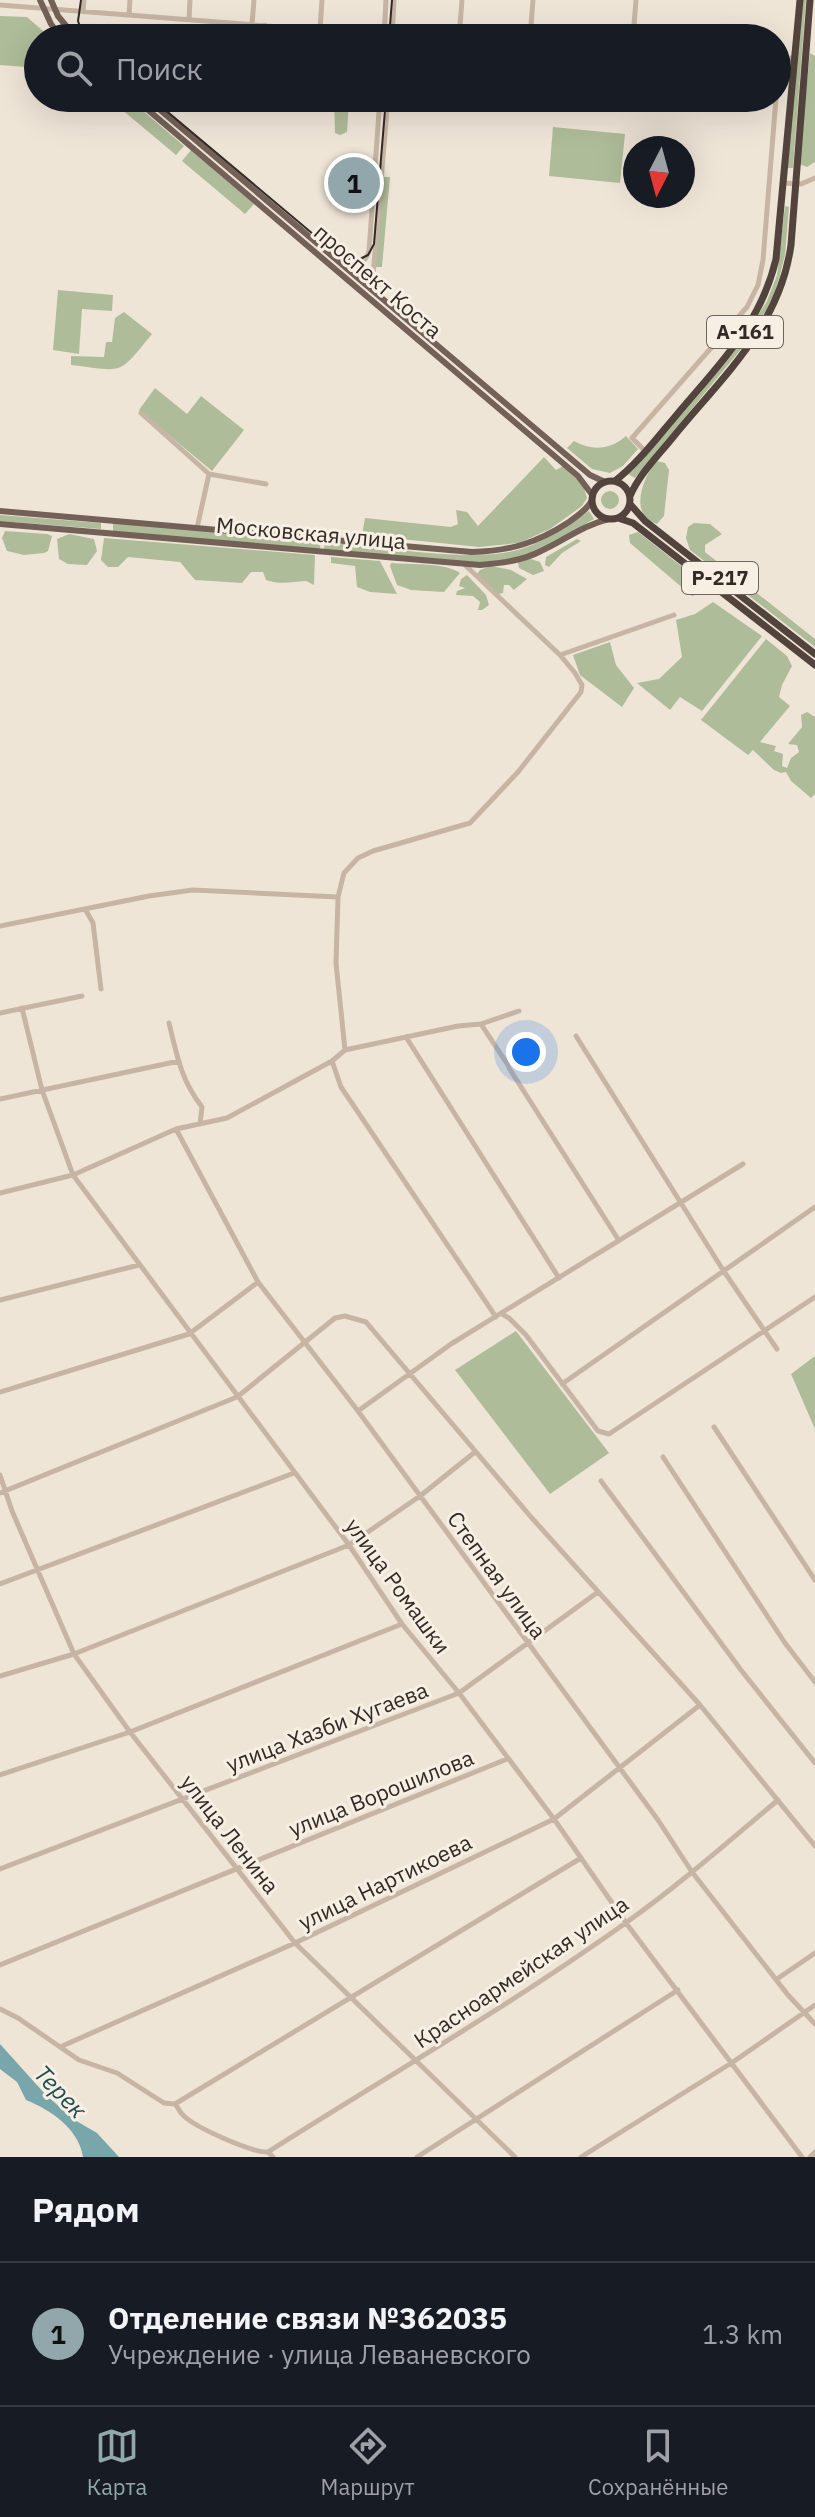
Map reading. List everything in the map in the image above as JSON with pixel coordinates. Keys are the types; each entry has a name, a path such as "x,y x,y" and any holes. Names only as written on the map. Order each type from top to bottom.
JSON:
{"highway":[{"name":"А-161","path":"791,105 800,0"},
{"name":"А-161","path":"630,500 635,483 753,342 772,312 789,258 810,0"},
{"name":"А-161","path":"615,481 646,452 740,341 759,309 776,259 790,112"},
{"path":"615,481 624,485 630,500 626,513 614,519 598,514 592,498 597,487 605,482 615,481"},
{"name":"Р-217","path":"630,500 637,514 815,654"},
{"name":"Р-217","path":"614,519 636,525 815,665"}],"main road":[{"path":"40,0 53,24"},
{"path":"51,0 65,24"},
{"name":"проспект Коста","path":"150,112 562,462 588,486 592,498"},
{"name":"проспект Коста","path":"163,112 590,475 605,482"},
{"name":"Московская улица","path":"0,511 493,552 536,542 579,515 592,498"},
{"name":"Московская улица","path":"0,524 464,564 516,561 542,551 581,528 614,519"}],"street":[{"path":"83,11 84,0"},
{"path":"129,14 130,0"},
{"path":"189,19 190,0"},
{"path":"0,5 252,24 254,0"},
{"path":"320,24 322,0"},
{"path":"385,24 386,0"},
{"path":"393,24 394,0"},
{"path":"460,24 462,0"},
{"path":"531,24 533,0"},
{"path":"634,24 636,0"},
{"path":"791,58 795,55"},
{"path":"336,259 351,265 360,264 365,261 369,251 379,112"},
{"path":"372,287 387,112"},
{"path":"646,452 632,438 747,307 758,285 764,249 775,112"},
{"path":"784,183 801,184 815,178"},
{"path":"141,413 209,474 266,484"},
{"path":"197,528 209,474"},
{"path":"345,1050 336,963 338,897 347,868 373,851 463,827 518,772 579,698 582,685 560,655 464,564"},
{"path":"560,655 674,615"},
{"path":"0,926 193,890 338,897"},
{"path":"85,909 93,923 101,989"},
{"path":"0,1013 82,996"},
{"name":"улица Ромашки","path":"22,1008 42,1090 73,1175 349,1545 402,1624 459,1693 554,1819 626,1923 802,2157"},
{"path":"0,1193 73,1175 176,1129 233,1115 332,1061 345,1050 481,1024 519,1011"},
{"path":"169,1023 190,1092 202,1107 200,1124"},
{"path":"481,1024 618,1240"},
{"path":"576,1036 723,1270 777,1349"},
{"path":"406,1037 559,1278"},
{"path":"0,1099 179,1061"},
{"path":"332,1061 341,1087 499,1315 517,1325 598,1431 609,1434 815,1297"},
{"name":"Степная улица","path":"176,1129 258,1282 358,1411 658,1820 692,1872 788,1995 815,2024"},
{"path":"358,1411 396,1387 410,1372 743,1164"},
{"path":"562,1384 815,1207"},
{"path":"0,1300 139,1265"},
{"path":"0,1392 189,1334 258,1282"},
{"path":"3,1492 237,1397 335,1318 345,1316 366,1322 475,1452 700,1705 815,1846"},
{"path":"714,1427 815,1580"},
{"path":"0,1676 74,1654 349,1545 420,1496 475,1452"},
{"path":"663,1457 785,1643 815,1682"},
{"path":"0,1584 294,1473"},
{"name":"улица Ленина","path":"0,1475 3,1492 74,1654 130,1732 295,1943 515,2157"},
{"path":"601,1481 741,1670 815,1763"},
{"name":"улица Хазби Хугаева","path":"0,1869 459,1693 598,1592"},
{"path":"0,1775 130,1732 402,1624"},
{"name":"улица Нартикоева","path":"60,2047 295,1943 554,1819 700,1705"},
{"name":"улица Ворошилова","path":"0,1965 507,1759"},
{"name":"Красноармейская улица","path":"270,2155 626,1923 778,1800"},
{"path":"0,2009 60,2047 99,2068 117,2073 164,2103 175,2104 581,1858"},
{"path":"777,1979 815,1953"},
{"path":"417,2157 678,1990"},
{"path":"581,2157 733,2062 815,2005"},
{"path":"175,2104 182,2115 195,2123 256,2152 270,2155"},
{"path":"810,2157 815,2152"}],"green space":[{"path":"803,0 806,0 793,168 787,168"},
{"path":"0,16 27,17 35,24 24,24 24,67 0,65"},
{"path":"810,53 815,56 815,162 807,167 799,164"},
{"path":"125,112 144,112 184,146 176,155"},
{"path":"334,112 348,112 347,132 340,135 335,133"},
{"path":"553,127 625,134 620,183 549,176"},
{"path":"191,150 254,204 245,214 182,161"},
{"path":"382,177 390,177 382,267 374,267"},
{"path":"785,206 789,207 785,255 775,294 751,337 635,478 628,474 743,339 767,301 777,275"},
{"path":"58,290 113,295 112,311 82,309 79,354 53,350"},
{"path":"124,312 152,334 132,358 111,369 71,365 71,356 104,357 106,342 112,342 115,318"},
{"path":"155,388 187,414 201,396 244,430 212,471 139,410"},
{"path":"626,436 638,449 623,466 610,473 592,469 567,448 574,441 594,448 607,446"},
{"path":"544,457 556,470 563,466 583,485 587,498 582,506 550,529 519,543 479,547 362,535 365,518 451,527 458,524 456,510 467,512 478,526"},
{"path":"656,461 665,463 669,470 664,516 657,524 648,519 641,505 643,486"},
{"path":"610,491 619,500 610,509 601,500"},
{"path":"589,511 594,519 543,548 510,559 442,562 324,549 325,541 454,555 504,553 541,541"},
{"path":"0,515 101,523 101,529 0,521"},
{"path":"113,523 321,541 320,549 113,532"},
{"path":"694,523 710,524 722,534 705,545 705,552 815,639 815,647 690,550 686,538 688,527"},
{"path":"5,531 52,536 48,551 24,555 7,551 2,538"},
{"path":"638,532 703,583 701,593 692,596 630,543 629,535"},
{"path":"69,534 94,539 97,551 87,565 68,564 59,559 57,539"},
{"path":"104,538 315,555 314,585 306,581 271,582 266,580 263,572 251,572 242,583 195,580 180,562 128,557 118,567 108,567 101,560"},
{"path":"577,539 581,541 562,553 549,567 545,565 546,557"},
{"path":"331,557 380,561 397,594 370,592 357,587 355,566 331,563"},
{"path":"531,559 540,562 544,571 533,575 519,568 518,562"},
{"path":"391,563 437,566 460,573 444,592 411,590 397,585"},
{"path":"491,566 511,570 527,579 514,590 504,585 503,593 498,594 477,574"},
{"path":"467,575 486,595 489,605 482,610 478,610 480,602 473,596 456,595 457,591 465,588 459,586 461,579"},
{"path":"713,602 762,636 702,711 680,697 670,710 637,683 659,679 682,657 676,620 695,614"},
{"path":"766,639 787,656 792,666 779,697 790,706 760,742 776,746 774,751 783,754 782,766 787,768 791,758 799,752 797,745 788,744 802,727 801,715 807,712 815,717 815,794 811,798 791,781 786,772 774,770 753,750 748,755 701,720"},
{"path":"610,642 616,665 634,688 622,707 580,675 573,655"},
{"path":"516,1331 609,1453 550,1494 455,1370"},
{"path":"815,1356 815,1429 791,1374"}],"water":[{"path":"0,2044 45,2094 73,2119 97,2133 119,2157 83,2157 70,2129 45,2109 26,2100 17,2082 0,2069"}],"tram line":[{"path":"79,24 81,0"},
{"path":"390,24 392,0"},
{"path":"168,112 338,255 356,261 368,255 374,244 385,112"}],"place":[{"name":"Отделение связи №362035","path":"354,183"}],"water label":[{"name":"Терек","path":"60,2092"}]}
